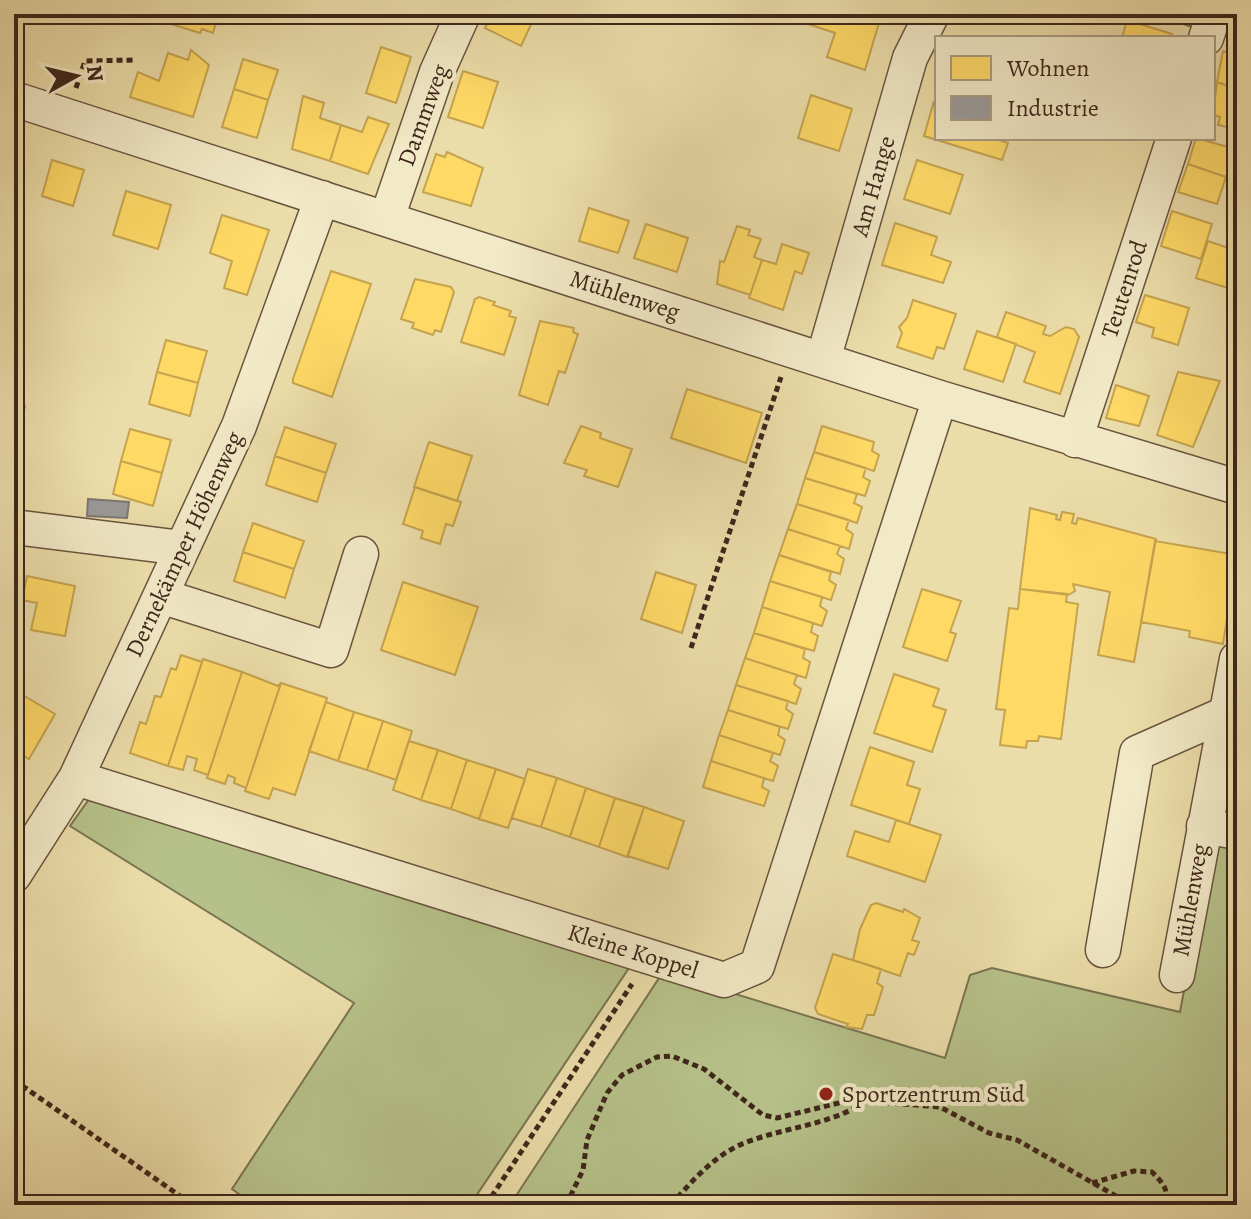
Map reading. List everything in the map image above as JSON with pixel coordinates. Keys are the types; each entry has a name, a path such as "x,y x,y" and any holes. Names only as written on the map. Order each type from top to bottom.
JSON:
{"street":[{"name":"Dammweg","path":"387,218 437,72 463,14"},
{"name":"Am Hange","path":"823,360 910,58 932,14"},
{"path":"1207,36 1214,14"},
{"name":"Mühlenweg","path":"14,99 940,398 1237,487"},
{"name":"Teutenrod","path":"1075,440 1173,140"},
{"name":"Dernekämper Höhenweg","path":"14,875 76,778 239,426 322,198"},
{"name":"Kleine Koppel","path":"76,778 724,980 757,966 940,398"},
{"path":"14,527 182,548"},
{"path":"161,596 331,650 361,554"},
{"name":"Mühlenweg","path":"1177,975 1221,829 1225,714 1237,659"},
{"path":"1103,950 1137,753 1225,714"}],"path":[{"path":"67,116 85,61 133,60"},
{"path":"691,648 790,350"},
{"path":"486,1205 650,956"},
{"path":"566,1205 583,1170 587,1140 607,1093 622,1075 657,1057 687,1060 763,1115 777,1118 851,1100 940,1107 989,1133 1017,1140 1132,1205"},
{"path":"14,1080 193,1205"},
{"path":"671,1205 704,1168 745,1142 849,1113 866,1101"},
{"path":"1091,1183 1134,1171 1152,1172 1164,1184 1168,1197 1165,1205"}],"green space":[{"path":"1157,14 1200,14 1194,28"},
{"path":"92,795 633,962 470,1205 254,1205 232,1189 354,1003 70,826"},
{"name":"Sportzentrum Süd","path":"1212,841 1237,847 1237,1205 510,1205 663,972 945,1058 970,975 992,968 1180,1012"}],"building: Wohnen":[{"path":"177,14 225,14 220,23 216,22 213,33 202,29 200,33 171,24"},
{"path":"378,14 419,14 417,21"},
{"path":"491,14 536,14 521,46 485,28"},
{"path":"811,14 881,16 865,70 827,57 835,33 808,24"},
{"path":"1237,15 1237,37 1229,34"},
{"path":"1127,20 1172,34 1172,36 1123,36"},
{"path":"14,26 24,29 14,58"},
{"path":"381,47 411,57 396,103 366,93"},
{"path":"191,50 209,65 193,117 130,97 138,72 159,81 168,53 188,60"},
{"path":"1223,51 1237,56 1237,89 1217,82"},
{"path":"243,59 278,70 268,100 234,89"},
{"path":"463,71 498,82 483,128 448,117"},
{"path":"1217,82 1237,89 1237,129 1218,125 1220,117 1215,116"},
{"path":"234,89 268,100 257,138 222,127"},
{"path":"811,95 852,109 839,151 798,138"},
{"path":"303,96 324,103 320,118 341,125 330,161 292,149"},
{"path":"934,101 935,139 924,136"},
{"path":"368,117 389,124 368,174 330,161 341,125 362,132"},
{"path":"937,140 998,140 1008,143 1002,160"},
{"path":"1195,140 1235,149 1226,177 1188,164"},
{"path":"447,152 483,168 471,206 423,192 436,154 445,157"},
{"path":"52,160 84,170 73,206 42,196"},
{"path":"917,160 963,175 950,214 904,199"},
{"path":"1188,164 1226,177 1217,204 1178,192"},
{"path":"126,191 171,205 158,249 113,235"},
{"path":"589,208 629,221 618,253 579,241"},
{"path":"1172,211 1212,224 1201,259 1161,246"},
{"path":"222,215 269,230 247,295 224,288 232,261 210,253"},
{"path":"895,223 937,237 931,255 951,262 943,283 882,265"},
{"path":"646,224 688,238 677,272 634,258"},
{"path":"737,226 750,230 748,235 761,239 754,257 762,260 750,295 717,284 720,261 724,262"},
{"path":"1208,241 1237,251 1237,291 1196,278"},
{"path":"782,244 809,253 802,274 795,271 783,310 749,298 762,260 776,264"},
{"path":"331,271 371,284 332,397 293,383"},
{"path":"415,279 451,287 454,292 441,332 435,330 433,335 412,328 414,323 401,319"},
{"path":"1145,295 1189,308 1178,345 1152,337 1154,328 1136,322"},
{"path":"479,297 511,311 509,316 516,318 504,355 461,342 475,299"},
{"path":"913,300 956,314 944,349 937,347 933,359 897,347 902,333 899,327 907,318"},
{"path":"1006,312 1046,326 1043,334 1050,336 1066,327 1074,329 1079,337 1060,394 1024,382 1035,352 997,337"},
{"path":"540,321 574,328 573,332 578,334 565,373 559,371 548,405 519,395"},
{"path":"977,331 1016,344 1003,382 964,369"},
{"path":"166,340 207,351 198,383 157,372"},
{"path":"157,372 198,383 190,416 149,404"},
{"path":"1178,372 1220,381 1193,447 1157,435"},
{"path":"1116,385 1149,396 1139,426 1106,418"},
{"path":"687,389 762,413 746,463 671,438"},
{"path":"14,404 25,406 16,452 14,452"},
{"path":"581,426 601,433 600,438 632,449 618,487 584,476 587,470 564,463"},
{"path":"822,426 874,442 872,451 879,455 874,471 814,452"},
{"path":"285,427 336,444 326,473 275,456"},
{"path":"130,429 171,440 162,473 121,461"},
{"path":"429,442 472,456 457,501 414,487"},
{"path":"814,452 866,468 863,477 870,481 865,496 805,478"},
{"path":"275,456 326,473 317,502 266,485"},
{"path":"121,461 162,473 153,506 113,494"},
{"path":"805,478 857,494 854,503 862,507 857,523 797,504"},
{"path":"415,487 461,502 453,526 446,524 440,544 421,538 423,531 403,524"},
{"path":"797,504 849,520 846,529 853,534 849,549 788,529"},
{"path":"1030,508 1057,515 1056,519 1060,520 1062,512 1074,514 1072,523 1076,524 1078,518 1156,539 1134,662 1098,655 1110,592 1073,584 1075,591 1068,595 1020,589"},
{"path":"253,523 304,541 294,569 243,552"},
{"path":"788,529 840,546 837,554 844,559 840,574 779,555"},
{"path":"1155,541 1237,555 1223,644 1189,637 1190,631 1141,622"},
{"path":"243,552 294,569 285,598 234,581"},
{"path":"779,555 831,572 829,580 836,585 831,600 770,581"},
{"path":"656,572 696,585 682,633 641,619"},
{"path":"27,576 75,586 65,636 31,630 37,603 22,600"},
{"path":"770,581 822,597 820,606 827,611 822,626 762,607"},
{"path":"403,582 478,607 455,675 381,650"},
{"path":"922,589 961,601 950,632 956,634 947,661 903,647"},
{"path":"1020,589 1067,594 1066,602 1078,604 1061,739 1039,736 1038,741 1027,741 1026,748 1000,745 1005,710 996,709 1009,608 1018,609"},
{"path":"762,607 813,623 811,632 818,636 814,651 754,633"},
{"path":"754,633 805,649 803,658 810,662 806,678 745,658"},
{"path":"181,655 202,662 168,766 130,753 140,722 146,724 155,696 161,697 171,668 176,670"},
{"path":"745,658 797,675 794,684 801,689 796,704 736,685"},
{"path":"203,659 242,672 208,775 194,770 197,759 187,756 183,770 168,766"},
{"path":"242,672 278,686 281,683 246,788 234,783 235,778 228,775 225,784 207,778"},
{"path":"894,674 939,689 933,706 946,710 932,752 874,733"},
{"path":"281,683 327,698 295,795 273,788 269,799 245,791"},
{"path":"736,685 788,701 786,709 793,714 788,729 728,710"},
{"path":"16,691 55,714 29,759 14,750"},
{"path":"326,702 354,712 338,761 309,751"},
{"path":"728,710 780,727 778,735 785,740 780,755 719,735"},
{"path":"354,712 383,721 367,770 338,761"},
{"path":"383,721 412,731 396,780 367,770"},
{"path":"719,735 773,753 770,761 778,766 773,781 711,761"},
{"path":"409,741 438,750 421,800 393,790"},
{"path":"870,747 914,762 907,785 920,789 909,824 851,805"},
{"path":"438,750 467,760 451,809 421,800"},
{"path":"467,760 496,769 479,819 451,809"},
{"path":"711,761 764,778 762,787 769,791 764,806 703,787"},
{"path":"496,769 525,779 508,828 479,819"},
{"path":"528,769 557,778 541,827 512,818"},
{"path":"557,778 586,788 570,837 541,827"},
{"path":"586,788 615,798 599,847 570,837"},
{"path":"615,798 644,807 627,857 599,847"},
{"path":"644,807 684,821 668,869 628,856"},
{"path":"896,820 941,835 925,882 847,856 855,831 889,842"},
{"path":"876,903 903,912 904,909 920,918 912,940 919,942 914,955 908,953 900,976 853,960 860,929 871,905"},
{"path":"833,954 881,969 877,983 883,987 874,1015 867,1015 862,1029 846,1027 848,1024 818,1014 815,1008"}],"building: Industrie":[{"path":"88,499 129,502 127,518 87,516"}],"place":[{"name":"Sportzentrum Süd","path":"826,1094"}]}
